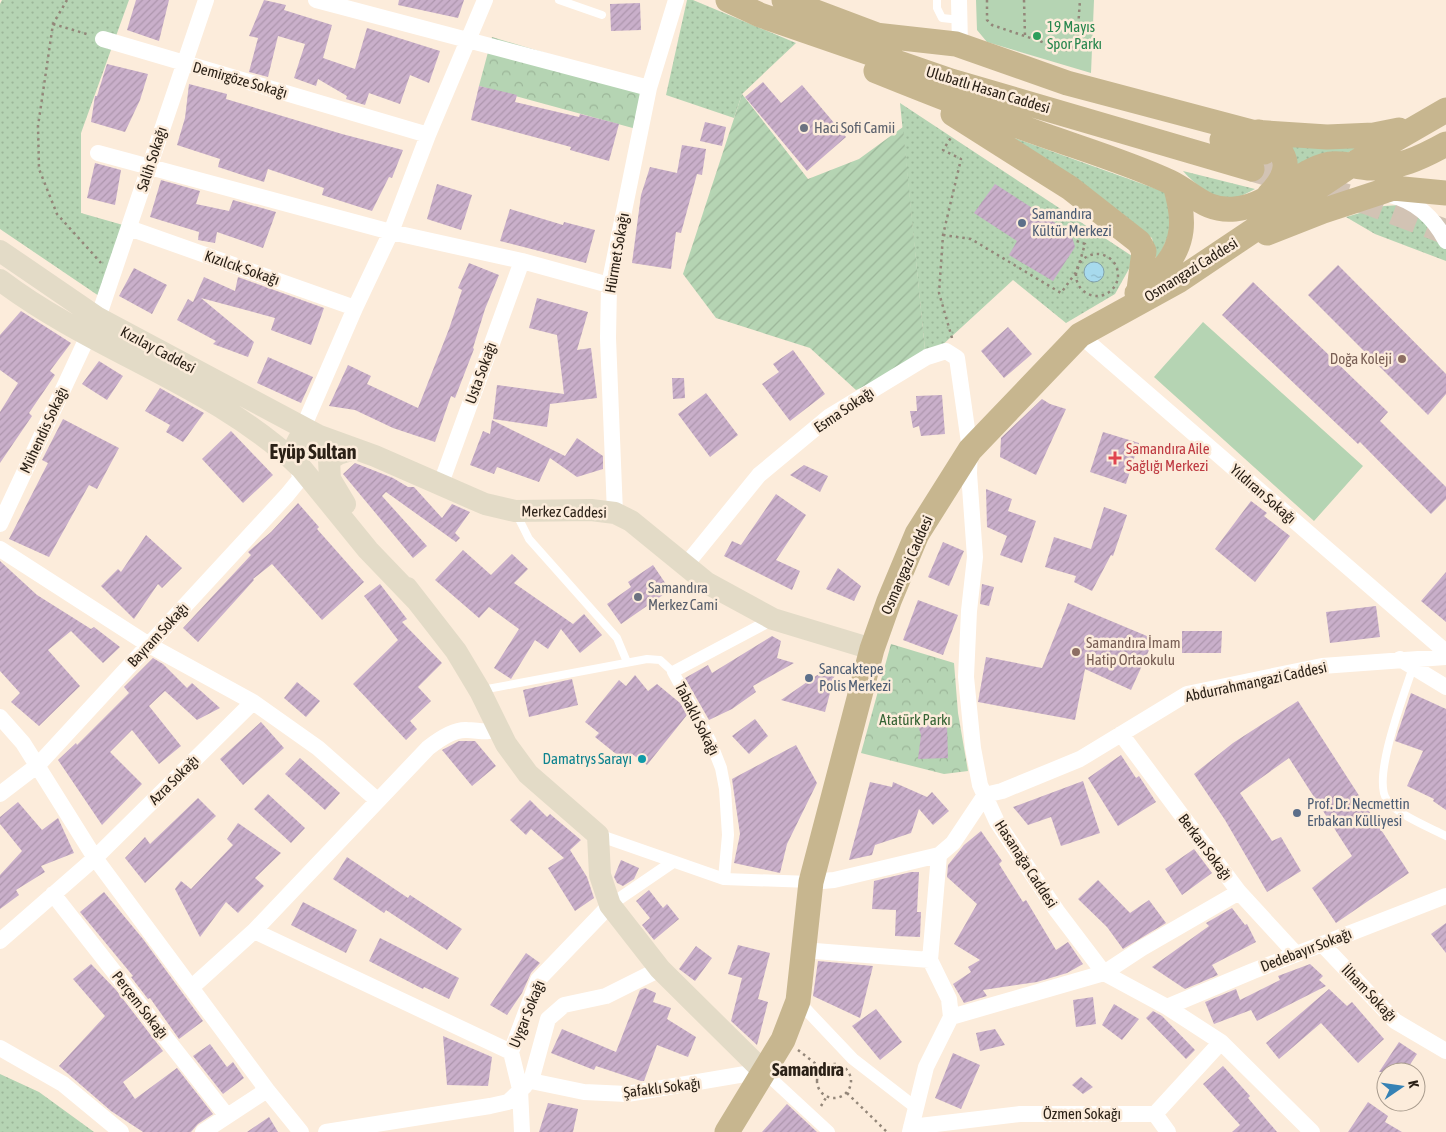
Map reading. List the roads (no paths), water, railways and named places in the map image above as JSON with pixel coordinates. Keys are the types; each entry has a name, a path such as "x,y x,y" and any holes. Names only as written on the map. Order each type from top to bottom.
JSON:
{"main road":[{"name":"Ulubatlı Hasan Caddesi","path":"728,0 760,15 952,81 1258,151"},
{"name":"Ulubatlı Hasan Caddesi","path":"784,0 813,6 875,35 1010,79 1258,151"},
{"path":"760,15 876,71 988,116 1175,185 1199,202 1214,207 1234,210 1264,200 1307,172 1330,164 1350,164 1366,168 1391,167 1409,162 1446,144"},
{"path":"875,35 960,45 1258,151 1280,148 1285,158 1280,183 1264,200"},
{"path":"876,71 962,120 1070,188 1140,242 1144,251 1139,290"},
{"name":"Osmangazi Caddesi","path":"727,1132 782,1040 798,1001 802,950 811,882 872,649 917,534 970,450 1080,335 1178,281 1350,164 1446,110"},
{"path":"1258,151 1327,137 1374,135 1414,128"},
{"path":"1121,312 1139,290 1161,271 1182,234 1181,205 1175,185"},
{"path":"1178,281 1261,236 1377,191 1393,188 1423,189 1446,193"},
{"name":"Kızılay Caddesi","path":"0,251 93,327 212,400 269,439 302,436 322,437"},
{"name":"Kızılay Caddesi","path":"3,287 93,327 302,436"},
{"path":"302,436 306,470 317,471 338,454 354,448"},
{"path":"302,436 368,550 416,600"},
{"path":"322,437 330,447 330,479 333,487 456,651 480,691 506,744 528,774 598,835 600,875 610,905 660,969 763,1072"},
{"name":"Merkez Caddesi","path":"322,437 354,448 485,504 515,511 591,510 615,513 630,522 707,583 773,619 872,649"}],"street":[{"name":"Salih Sokağı","path":"93,327 114,276 183,63 206,0"},
{"path":"316,0 650,88"},
{"name":"Bayram Sokağı","path":"0,794 38,765 300,479 302,436 355,308 391,232 428,135 470,40 485,0"},
{"name":"Hürmet Sokağı","path":"615,513 608,338 609,285 650,88 676,0"},
{"path":"959,0 960,45"},
{"name":"Demirgöze Sokağı","path":"103,39 428,135"},
{"path":"98,153 391,232 522,261 609,285"},
{"path":"1377,191 1399,197 1416,205 1437,224 1446,240"},
{"name":"Kızılcık Sokağı","path":"129,228 355,308"},
{"name":"Usta Sokağı","path":"440,486 522,261"},
{"name":"Mühendis Sokağı","path":"0,524 93,327"},
{"name":"Yıldıran Sokağı","path":"1080,335 1446,652"},
{"name":"Esma Sokağı","path":"685,566 759,475 830,416 927,357 946,351 957,358 970,450"},
{"name":"Hasanağa Caddesi","path":"970,450 969,473 975,557 969,611 966,677 973,748 980,785 997,822 1057,911 1104,973 1167,1007 1221,1042 1312,1132"},
{"path":"0,549 149,645 252,702 318,748 376,800"},
{"name":"Tabaklı Sokağı","path":"724,879 728,835 725,789 721,768 710,740 673,672 773,619"},
{"name":"Abdurrahmangazi Caddesi","path":"985,795 1002,791 1080,759 1187,694 1322,666 1406,663 1446,657"},
{"path":"1406,663 1446,687"},
{"name":"Azra Sokağı","path":"0,941 96,858 252,702"},
{"path":"0,717 23,743 38,765 96,858 267,1090 301,1132"},
{"path":"192,987 254,931 376,800 436,742 466,729 484,732 498,728"},
{"name":"Berkan Sokağı","path":"1121,734 1239,892 1296,954"},
{"path":"598,835 724,879 811,882 834,880 939,855 952,843 985,795"},
{"path":"911,1129 926,1067 951,1017 948,999 930,960 939,855"},
{"path":"610,905 673,862"},
{"path":"951,1017 1104,973 1142,948 1239,892"},
{"name":"Perçem Sokağı","path":"53,894 227,1116"},
{"name":"Dedebayır Sokağı","path":"1167,1007 1296,954 1446,896"},
{"name":"Uygar Sokağı","path":"525,1085 511,1052 538,980 610,905"},
{"path":"254,931 511,1052"},
{"name":"İlham Sokağı","path":"1322,944 1395,1021 1446,1051"},
{"path":"802,950 930,960"},
{"path":"522,1132 525,1085 548,1019 564,1005 606,996 660,969"},
{"path":"798,1001 853,1059 915,1107"},
{"path":"1168,1132 1155,1114 1221,1042"},
{"path":"0,1048 63,1084 121,1132"},
{"path":"763,1072 829,1132"},
{"name":"Şafaklı Sokağı","path":"525,1085 584,1092 627,1094 763,1072"},
{"path":"326,1132 508,1102 525,1085"},
{"path":"203,1132 267,1090"},
{"name":"Özmen Sokağı","path":"911,1129 1020,1114 1155,1114"}],"lane":[{"path":"559,0 602,15"},
{"path":"936,0 942,18 960,20"},
{"path":"515,511 530,540 617,638 627,662"},
{"path":"480,691 627,662 654,659 665,663 673,672"},
{"path":"1406,663 1382,768 1383,789 1386,800 1394,808 1446,836"}],"water":[{"path":"1094,262 1101,265 1104,272 1101,279 1094,282 1087,279 1084,272 1087,265"}],"tunnel":[{"path":"1252,169 1370,203 1446,232"}],"place":[{"name":"19 Mayıs Spor Parkı","path":"1037,36"},
{"name":"Haci Sofi Camii","path":"804,128"},
{"name":"Samandıra Kültür Merkezi","path":"1022,223"},
{"name":"Doğa Koleji","path":"1402,359"},
{"name":"Samandıra Aile Sağlığı Merkezi","path":"1115,458"},
{"name":"Samandıra Merkez Cami","path":"638,597"},
{"name":"Samandıra İmam Hatip Ortaokulu","path":"1076,652"},
{"name":"Sancaktepe Polis Merkezi","path":"809,678"},
{"name":"Damatrys Sarayı","path":"642,759"},
{"name":"Prof. Dr. Necmettin Erbakan Külliyesi","path":"1297,813"}],"district":[{"name":"Eyüp Sultan","path":"313,452"},
{"name":"Samandıra","path":"808,1070"}],"park label":[{"name":"Atatürk Parkı","path":"915,720"}]}
